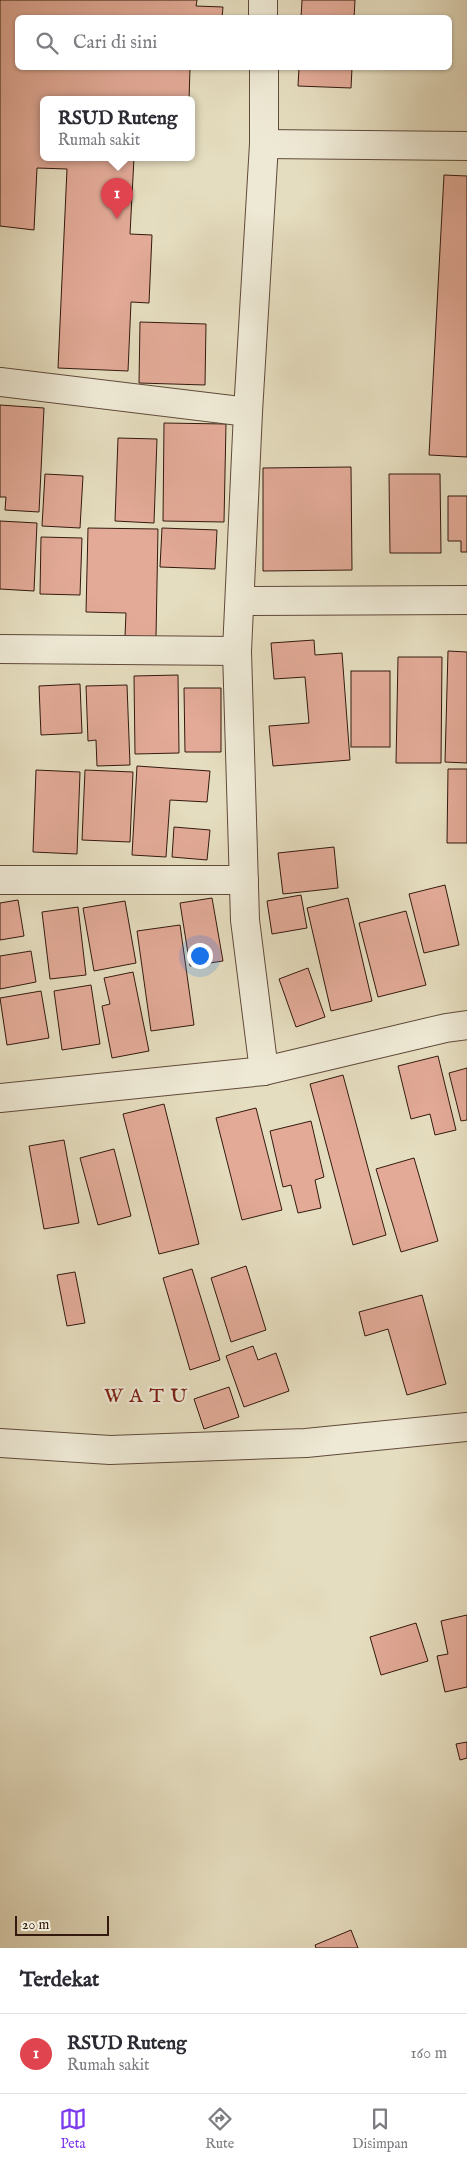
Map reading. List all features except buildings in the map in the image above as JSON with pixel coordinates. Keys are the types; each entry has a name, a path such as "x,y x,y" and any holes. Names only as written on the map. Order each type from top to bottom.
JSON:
{"street":[{"path":"263,0 263,15"},
{"path":"264,70 264,144 248,412 237,651 245,920 264,1071"},
{"path":"264,144 467,146"},
{"path":"0,382 248,412"},
{"path":"240,601 467,600"},
{"path":"0,649 237,651"},
{"path":"0,880 244,880"},
{"path":"0,1098 264,1071 446,1028 467,1025"},
{"path":"0,1443 130,1450 306,1443 467,1427"}],"place":[{"name":"RSUD Ruteng","path":"117,219"}],"district":[{"name":"W A T U","path":"146,1396"}]}
